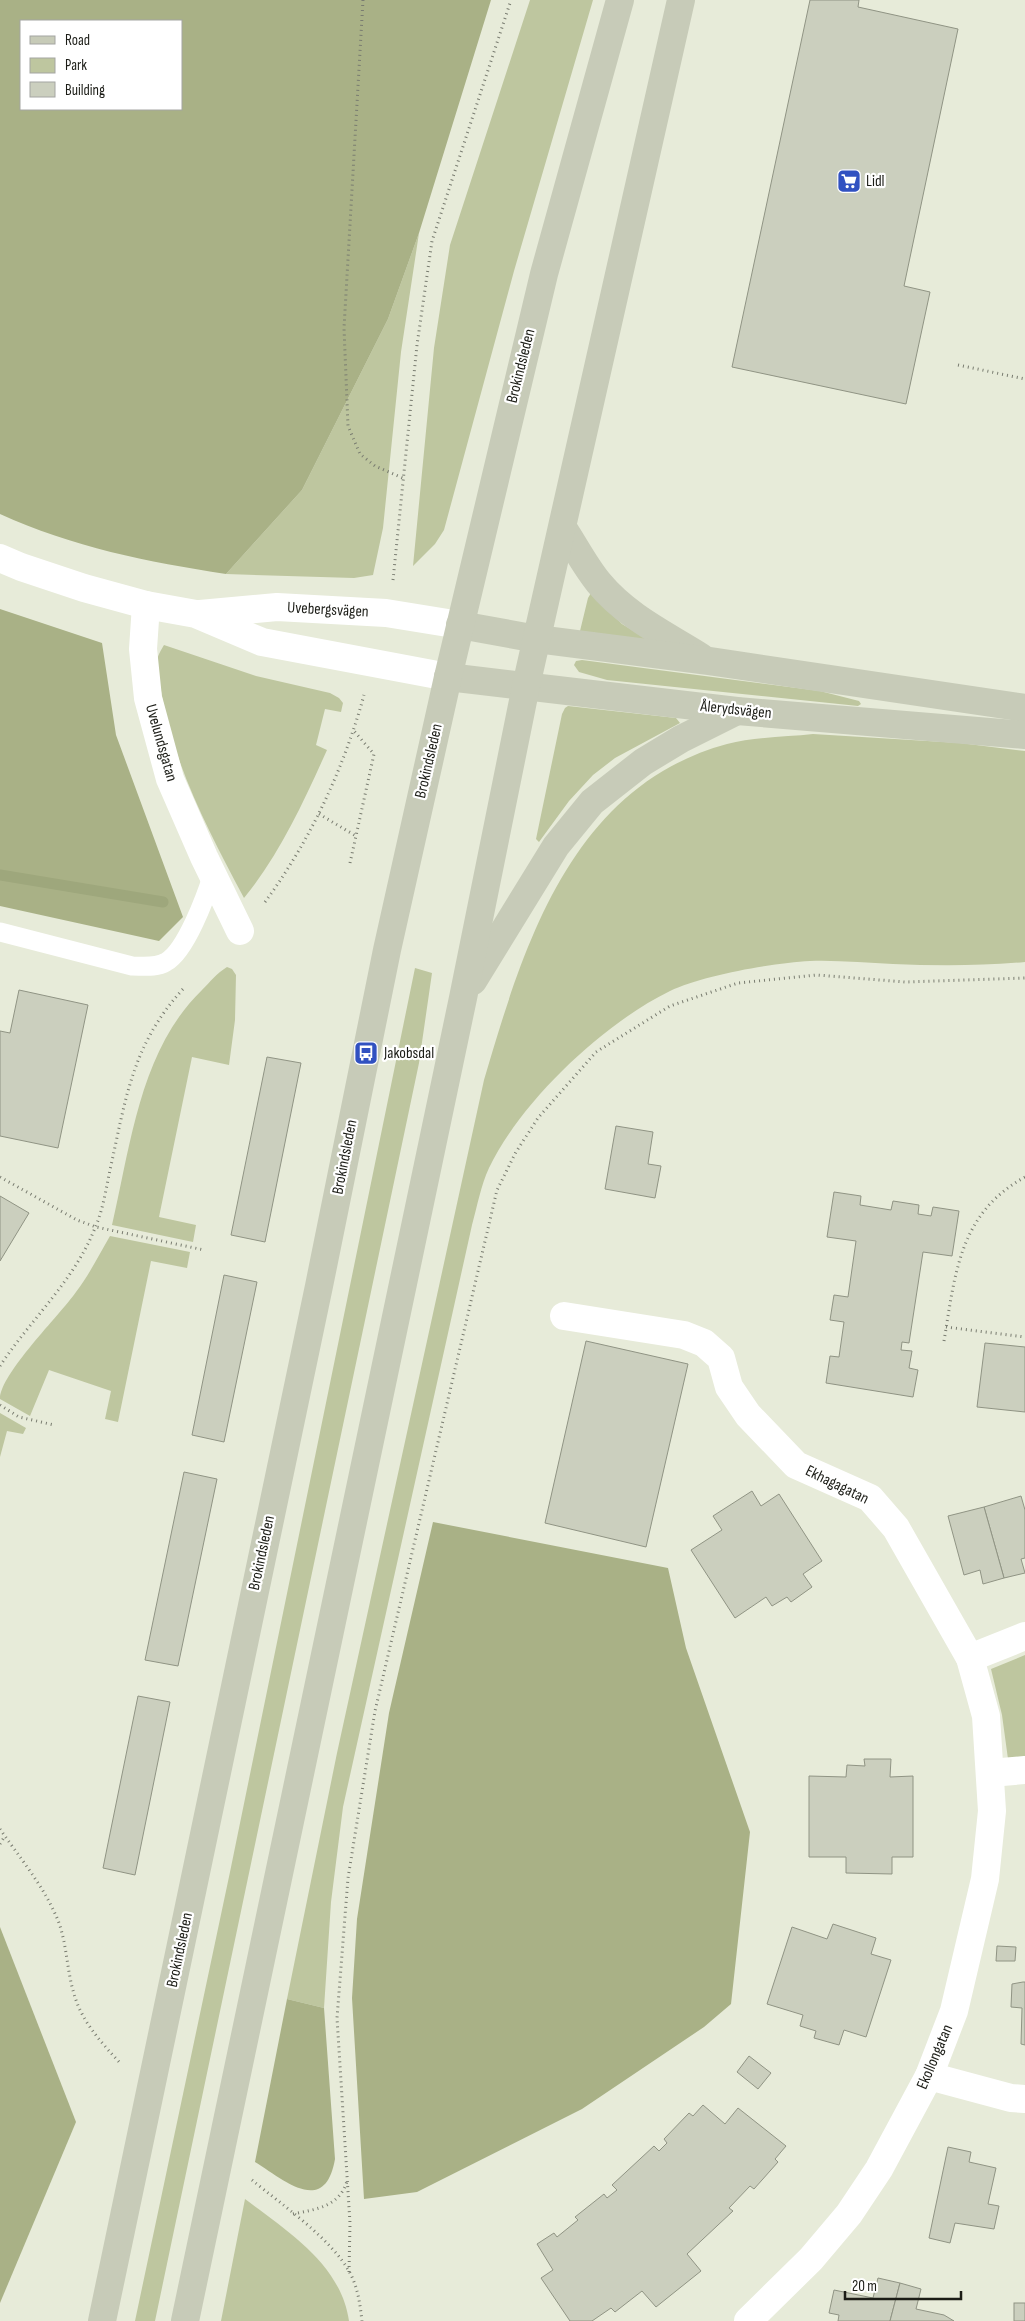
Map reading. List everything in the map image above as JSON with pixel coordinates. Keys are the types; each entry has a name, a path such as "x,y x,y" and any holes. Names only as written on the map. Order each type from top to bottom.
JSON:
{"main road":[{"name":"Brokindsleden","path":"102,2321 319,1286 387,950 460,625 544,274 620,0"},
{"path":"185,2321 463,998 526,686 681,0"},
{"path":"563,528 599,583 620,604 640,620 709,661"},
{"path":"460,625 537,639 709,661 1025,708"},
{"name":"Ålerydsvägen","path":"448,677 737,711 1025,735"},
{"path":"463,998 556,846 592,802 643,762 681,739 737,711"}],"street":[{"name":"Uvebergsvägen","path":"0,558 84,588 146,605 196,614 262,642 448,677"},
{"name":"Uvelundsgatan","path":"146,605 143,649 148,698 170,779 240,930"},
{"name":"Uvebergsvägen","path":"196,614 277,608 386,613 460,625"},
{"name":"Ekhagagatan","path":"564,1316 684,1335 704,1343 721,1358 729,1387 748,1415 796,1465 870,1498 896,1528 970,1658 986,1716 990,1773"},
{"path":"970,1658 1025,1636"},
{"path":"990,1773 1025,1770"},
{"name":"Ekollongatan","path":"748,2321 812,2259 848,2214 879,2170 929,2076 954,2011 985,1879 992,1811 990,1773"},
{"path":"929,2076 1010,2098 1025,2099"}],"lane":[{"path":"0,932 132,966 155,967 168,962 187,936 202,905 213,874"}],"path":[{"path":"363,0 344,328 348,426 360,454 376,466 405,479"},
{"path":"386,613 393,581 405,479 414,364 432,241 511,0"},
{"path":"958,365 1025,379"},
{"path":"240,930 271,893 319,814 354,731 373,664"},
{"path":"350,863 374,754 354,731"},
{"path":"319,814 356,836"},
{"path":"350,2272 351,2248 348,2178 337,2018 348,1878 375,1711 497,1190 516,1152 538,1118 596,1052 670,1006 738,983 817,975 905,982 1025,978"},
{"path":"0,1366 82,1258 96,1226 130,1084 139,1056 153,1029 184,988"},
{"path":"0,1177 57,1211 96,1226 204,1250"},
{"path":"944,1341 957,1265 970,1234 977,1220 998,1196 1025,1177"},
{"path":"946,1327 1025,1337"},
{"path":"0,1405 19,1417 54,1424"},
{"path":"0,1829 40,1887 58,1922 67,1952 74,1994 82,2016 95,2036 120,2063"},
{"path":"0,1844 5,1836"},
{"path":"293,2214 326,2207 335,2202 344,2190 348,2178"},
{"path":"252,2180 293,2214 336,2254 350,2272 358,2294 362,2321"}],"green space":[{"path":"0,0 491,0 419,233 388,319 302,490 226,574 111,552 27,526 0,514"},
{"path":"530,0 593,0 514,271 444,530 435,544 413,566 434,348 450,245"},
{"path":"419,233 401,352 383,528 373,575 354,578 226,574 302,490 388,319"},
{"path":"591,593 622,624 649,640 580,631"},
{"path":"0,609 102,643 116,735 183,917 159,941 0,906"},
{"path":"164,645 256,676 330,693 339,698 343,703 341,712 325,709 316,745 327,750 300,808 280,845 244,898 195,800 176,749 168,723 157,670 158,658"},
{"path":"582,660 820,691 859,701 861,704 858,706 607,680 579,672 574,665 576,661"},
{"path":"568,706 676,718 680,723 615,758 593,775 569,801 539,842 536,839 562,714"},
{"path":"813,734 960,743 1025,751 1025,962 909,965 810,961 758,967 684,985 645,1005 592,1043 543,1091 503,1142 489,1168 479,1196 472,1225 343,1807 331,1902 324,2008 287,1999 337,1753 484,1080 517,976 538,925 562,877 593,833 629,795 674,765 727,744"},
{"path":"227,967 232,969 236,975 235,1020 229,1065 192,1057 159,1217 196,1225 193,1242 112,1225 132,1131 151,1069 164,1041 181,1014 202,990"},
{"path":"415,968 432,973 419,1063 155,2321 135,2321 230,1872"},
{"path":"110,1236 190,1252 187,1268 151,1261 118,1422 105,1419 111,1391 49,1370 30,1416 0,1399 3,1388 20,1360 81,1285"},
{"path":"0,1413 26,1428 23,1434 7,1431 0,1457"},
{"path":"433,1522 668,1568 686,1648 750,1832 731,2004 704,2027 582,2109 417,2192 364,2199 352,1998 357,1919 389,1713"},
{"path":"1025,1655 1025,1758 1008,1759 1002,1715 991,1669"},
{"path":"0,1927 76,2122 0,2303"},
{"path":"287,1999 324,2008 335,2159 330,2177 322,2186 313,2190 302,2189 290,2184 255,2162"},
{"path":"245,2199 294,2237 324,2266 335,2282 344,2301 349,2321 221,2321"}],"building":[{"name":"Lidl","path":"810,0 859,0 858,7 958,29 904,286 930,292 906,404 732,367"},
{"path":"19,990 88,1005 58,1148 0,1136 0,1031 10,1033"},
{"path":"267,1057 301,1063 265,1242 231,1235"},
{"path":"616,1126 653,1132 648,1164 661,1166 655,1198 605,1189"},
{"path":"834,1192 861,1196 860,1205 891,1210 893,1201 919,1205 918,1214 931,1216 933,1207 959,1211 952,1256 923,1252 909,1343 902,1342 901,1350 912,1351 909,1368 918,1370 913,1397 826,1383 830,1356 839,1357 844,1322 830,1320 834,1295 848,1297 856,1241 827,1237"},
{"path":"0,1196 29,1213 0,1261"},
{"path":"224,1275 257,1282 224,1442 192,1435"},
{"path":"586,1341 688,1364 646,1547 545,1523"},
{"path":"985,1343 1025,1347 1025,1412 977,1407"},
{"path":"184,1472 217,1479 178,1666 145,1660"},
{"path":"752,1491 761,1506 779,1494 822,1561 803,1574 812,1587 791,1602 787,1597 772,1606 766,1597 735,1618 691,1550 722,1530 713,1516"},
{"path":"1021,1496 1025,1510 1025,1558 1021,1559 1025,1573 1004,1578 984,1507"},
{"path":"984,1507 1004,1578 983,1584 980,1570 964,1575 948,1516"},
{"path":"138,1696 170,1702 135,1875 103,1868"},
{"path":"864,1759 891,1759 890,1777 913,1776 913,1857 892,1857 892,1874 846,1873 846,1857 809,1857 809,1776 846,1777 847,1765 865,1766"},
{"path":"833,1924 876,1938 871,1954 891,1960 866,2037 844,2030 839,2045 814,2038 816,2031 800,2026 803,2015 767,2004 792,1927 827,1939"},
{"path":"997,1946 1016,1947 1015,1961 996,1961"},
{"path":"1025,1982 1025,2045 1021,2044 1022,2008 1011,2007 1012,1984"},
{"path":"749,2056 771,2073 758,2089 737,2072"},
{"path":"703,2105 725,2124 738,2108 786,2146 775,2159 778,2162 754,2189 750,2186 729,2208 733,2211 687,2254 701,2271 656,2307 642,2291 615,2312 611,2308 592,2321 570,2321 541,2278 553,2270 537,2244 554,2233 557,2237 578,2220 575,2217 604,2194 607,2198 617,2190 612,2185 654,2146 659,2151 667,2143 664,2139 689,2113 693,2116"},
{"path":"948,2147 971,2152 969,2162 996,2168 988,2204 999,2206 994,2229 955,2223 950,2243 929,2238"},
{"path":"878,2278 900,2283 890,2321 838,2321 839,2315 829,2313 834,2290 873,2298"},
{"path":"900,2283 921,2289 916,2309 944,2315 954,2321 890,2321"},
{"path":"1014,2303 1025,2303 1025,2321 1014,2321"}],"waterway":[{"path":"0,875 163,902"}],"place":[{"name":"Lidl","path":"849,181"},
{"name":"Jakobsdal","path":"366,1053"}]}
